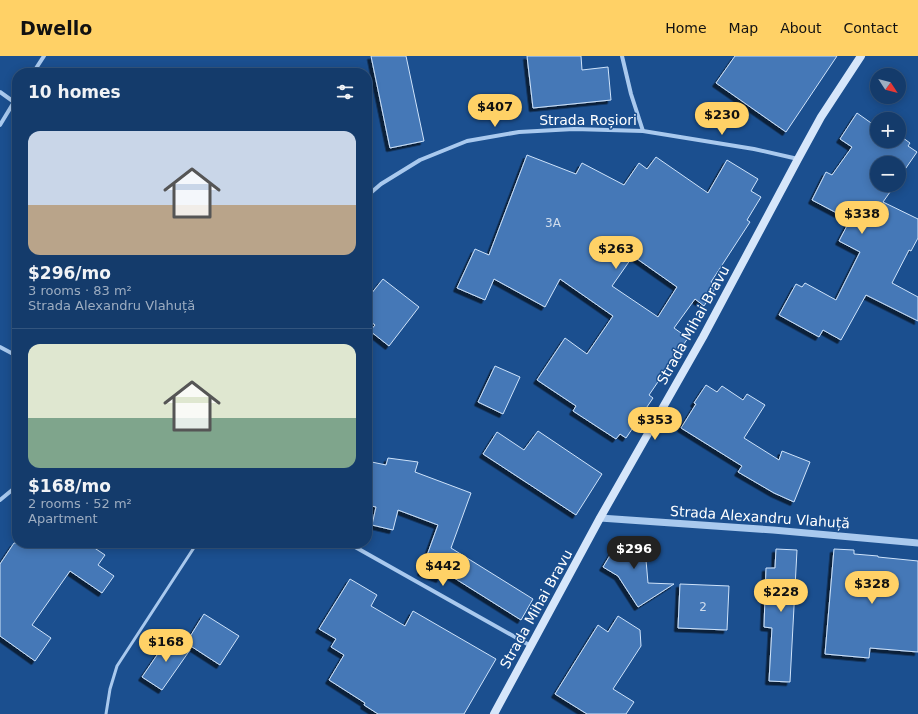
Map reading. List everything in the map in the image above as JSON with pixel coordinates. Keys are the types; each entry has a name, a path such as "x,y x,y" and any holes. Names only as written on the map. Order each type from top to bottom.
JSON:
{"main road":[{"name":"Strada Mihai Bravu","path":"494,714 600,518 703,337 821,117 861,56"}],"street":[{"path":"36,68 44,56"},
{"path":"622,56 631,94 643,131"},
{"path":"0,92 12,101"},
{"path":"0,125 12,105"},
{"name":"Strada Roșiori","path":"372,192 420,160 467,141 518,132 574,129 643,131 754,149 798,159"},
{"path":"0,347 12,353"},
{"path":"0,500 12,490"},
{"name":"Strada Alexandru Vlahuță","path":"600,518 773,530 918,543"},
{"path":"357,548 531,646"}],"lane":[{"path":"106,714 110,689 117,666 194,548"}],"building":[{"path":"371,56 406,56 424,141 390,148"},
{"path":"527,56 581,56 582,70 608,67 611,100 533,108"},
{"path":"735,56 837,56 786,132 716,83"},
{"path":"857,113 870,122 870,148 906,148 906,140 910,143 908,146 917,152 906,168 906,156 870,156 870,192 890,192 883,202 918,219 918,238 911,251 909,250 892,283 918,297 918,321 866,295 841,340 823,330 819,337 779,315 796,284 802,287 805,283 836,300 860,252 839,241 850,220 812,200 826,172 832,175 852,147 840,139"},
{"path":"527,155 576,174 582,163 624,185 639,163 647,169 656,157 708,193 727,160 758,179 751,191 761,197 747,220 750,222 711,282 717,286 704,306 695,299 674,328 688,338 649,395 653,398 626,438 620,434 616,439 573,411 576,406 537,380 565,338 587,354 613,316 560,279 545,307 494,279 485,300 457,288 475,249 489,255","holes":["633,256 677,287 658,317 612,286"]},
{"path":"383,279 419,307 389,346 372,333 372,329 375,325 372,323 372,293"},
{"path":"495,366 520,377 503,414 478,402"},
{"path":"706,385 717,392 722,386 743,400 747,394 765,405 744,438 779,460 782,451 810,462 794,502 774,493 738,472 742,466 681,428 696,404 694,403"},
{"path":"538,431 602,474 576,515 483,454 497,432 524,450"},
{"path":"388,458 418,462 415,472 471,493 451,548 533,599 521,620 443,571 440,579 421,572 438,525 398,510 393,530 372,525 376,507 372,506 372,462 386,465"},
{"path":"644,537 648,583 674,584 638,607 618,576 603,567 620,539"},
{"path":"12,546 12,548 94,548 105,555 98,565 114,576 102,593 70,571 32,625 51,638 35,661 0,636 0,564"},
{"path":"776,549 797,550 790,682 769,681 772,628 764,627 766,568 775,568"},
{"path":"834,549 854,550 854,554 918,561 918,652 870,648 869,658 825,654"},
{"path":"350,579 377,595 371,606 405,626 413,611 496,659 464,714 378,714 364,705 365,703 329,680 344,655 331,647 336,639 319,629"},
{"path":"680,584 729,586 727,630 678,628"},
{"path":"204,614 239,636 220,665 186,643"},
{"path":"618,616 640,630 641,646 613,689 634,702 626,714 587,714 555,694 598,625 608,632"},
{"path":"170,636 190,650 162,690 142,677"}]}
